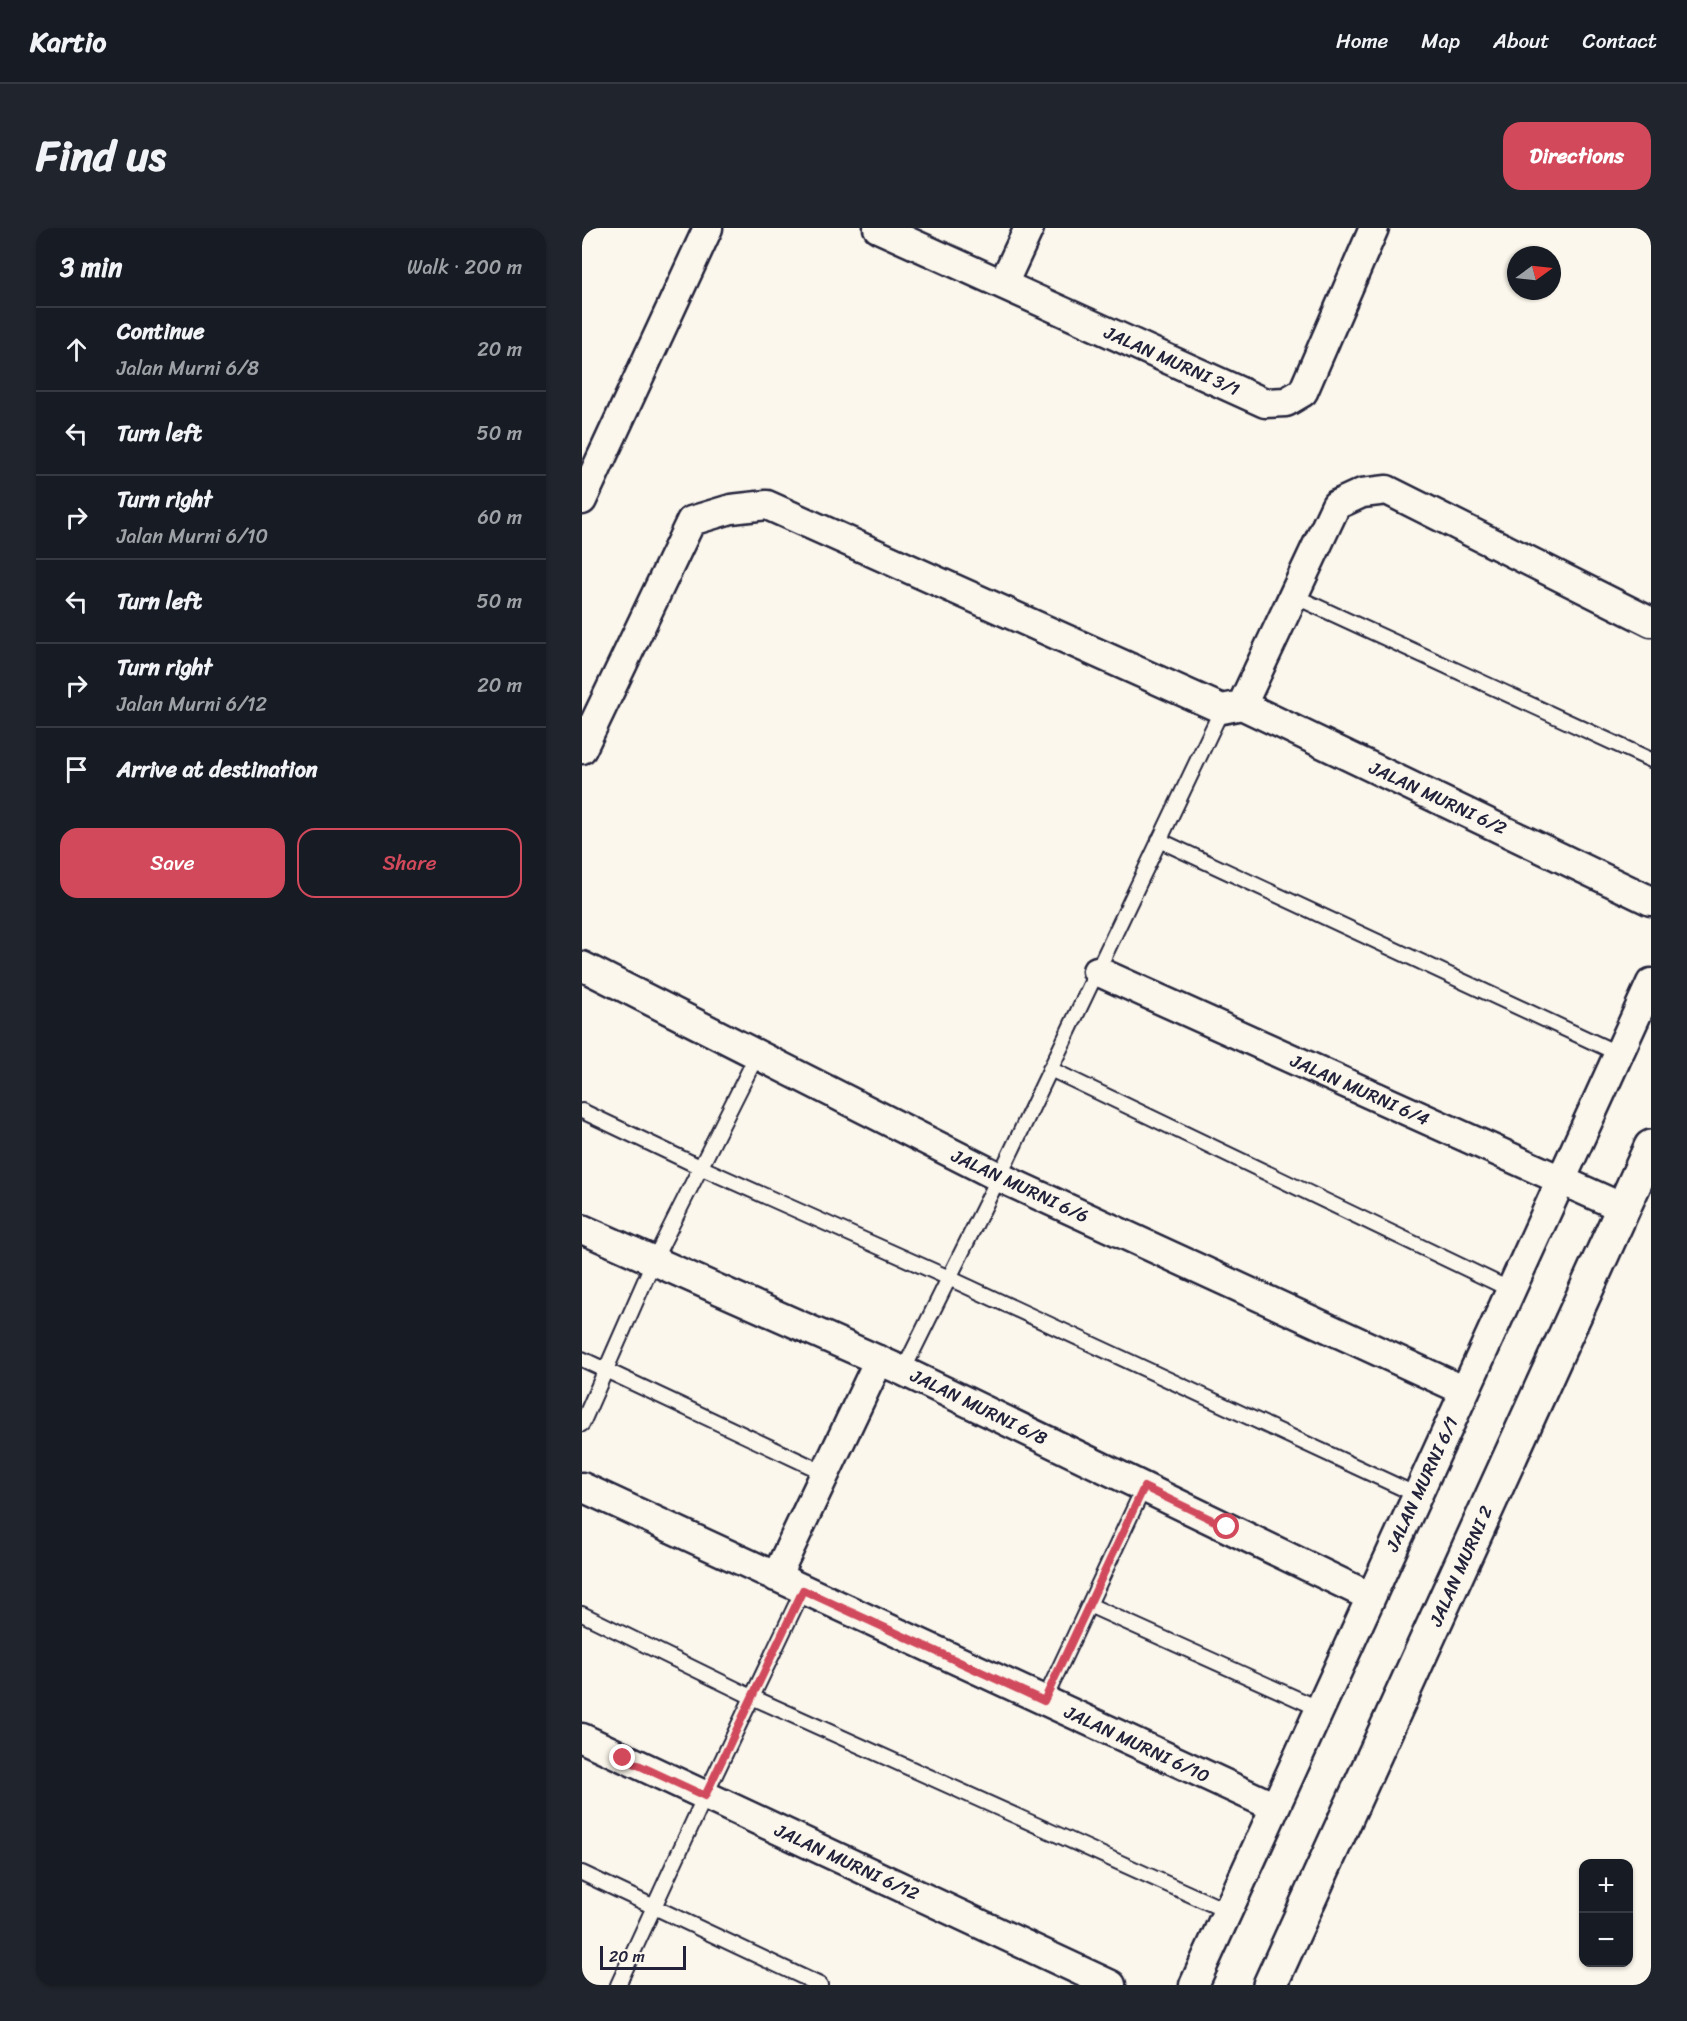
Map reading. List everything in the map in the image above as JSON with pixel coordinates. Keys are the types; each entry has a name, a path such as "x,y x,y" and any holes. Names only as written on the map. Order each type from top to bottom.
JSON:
{"street":[{"path":"582,500 708,228"},
{"name":"JALAN MURNI 3/1","path":"878,228 1265,403 1286,402 1303,392 1374,228"},
{"path":"1003,284 1029,228"},
{"path":"1232,707 1294,596 1336,506 1362,493 1386,490 1651,622"},
{"name":"JALAN MURNI 6/2","path":"582,749 691,521 731,509 767,505 1232,707 1651,901"},
{"name":"JALAN MURNI 6/6","path":"582,966 999,1177 1465,1391"},
{"name":"JALAN MURNI 6/4","path":"1097,971 1623,1208"},
{"name":"JALAN MURNI 6/1","path":"1194,1985 1651,983"},
{"name":"JALAN MURNI 2","path":"1270,1985 1651,1148"},
{"name":"JALAN MURNI 6/8","path":"582,1229 891,1365 1371,1597"},
{"path":"776,1577 825,1473 891,1365"},
{"name":"JALAN MURNI 6/10","path":"582,1487 1275,1807"},
{"name":"JALAN MURNI 6/12","path":"582,1738 1111,1985"}],"lane":[{"path":"1294,596 1651,760"},
{"path":"891,1365 949,1278 1159,840 1232,707"},
{"path":"1159,840 1619,1054"},
{"path":"582,1424 654,1260 757,1054"},
{"path":"1050,1069 1511,1290"},
{"path":"582,1111 1417,1495"},
{"path":"582,1359 825,1473"},
{"path":"1044,1701 1144,1487"},
{"path":"618,1985 803,1590"},
{"path":"1089,1605 1320,1709"},
{"path":"582,1614 752,1697 1227,1911"},
{"path":"582,1873 820,1985"}],"route":[{"path":"623,1758 705,1796 803,1590 1044,1701 1144,1487 1227,1527"}]}
